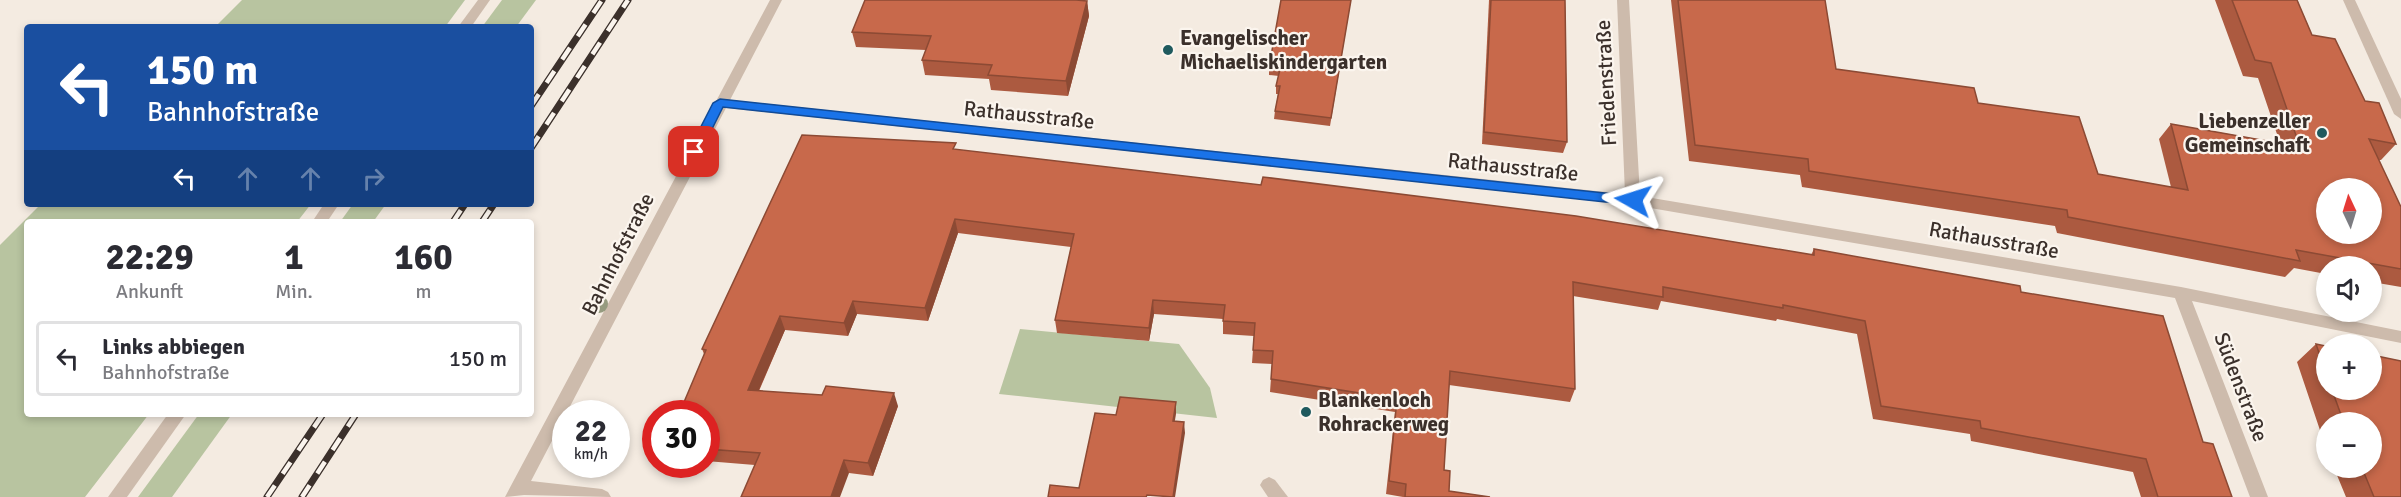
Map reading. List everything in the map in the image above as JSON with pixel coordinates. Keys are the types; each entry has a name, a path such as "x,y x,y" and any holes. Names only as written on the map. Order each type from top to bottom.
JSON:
{"street":[{"path":"466,24 484,0"},
{"name":"Bahnhofstraße","path":"517,492 776,0"},
{"name":"Friedenstraße","path":"1623,0 1633,200"},
{"path":"2349,0 2401,114"},
{"name":"Rathausstraße","path":"720,103 1633,200 2181,293 2401,337"},
{"name":"Südenstraße","path":"2181,293 2259,497"},
{"path":"117,497 176,417"},
{"path":"517,492 602,497"}],"green space":[{"path":"242,0 465,0 447,24 218,24"},
{"path":"502,0 536,0 518,24 484,24"},
{"path":"38,207 309,207 299,219 26,219"},
{"path":"351,207 384,207 375,219 342,219"},
{"path":"24,221 24,417 147,417 85,497 0,497 0,245"},
{"path":"1020,329 1179,344 1210,388 1217,418 999,394"},
{"path":"197,417 230,417 172,497 138,497"}],"building":[{"path":"865,0 1087,1 1066,81 988,75 992,65 922,60 931,36 852,32"},
{"path":"1281,0 1351,0 1331,118 1275,111 1280,86 1276,86 1280,69 1269,67"},
{"path":"1491,0 1565,0 1567,142 1484,132"},
{"path":"1678,0 1825,0 1836,69 1974,88 1978,103 2079,117 2098,174 2188,190 2171,124 2300,147 2271,63 2255,60 2232,0 2297,0 2312,35 2335,39 2365,101 2379,103 2396,144 2369,139 2401,207 2401,269 2382,266 2382,256 2329,256 2296,250 2300,261 2068,217 2067,210 1809,171 1808,159 1695,145"},
{"path":"802,135 956,143 953,149 1261,185 1263,177 1576,216 1814,255 1814,249 2020,286 2021,292 2163,316 2203,442 2213,444 2232,497 2158,497 2146,459 1981,428 1980,421 1881,406 1865,321 1783,305 1783,308 1663,287 1663,297 1573,282 1575,389 1450,371 1444,470 1450,471 1449,491 1490,497 1405,497 1406,484 1389,481 1397,399 1271,379 1273,351 1253,350 1255,323 1223,321 1225,305 1153,300 1149,328 1055,320 1074,234 955,219 925,308 853,301 844,323 780,316 748,390 822,395 826,386 894,393 868,463 844,460 831,497 741,497 760,453 720,450 720,400 685,400 706,350 702,349"},
{"path":"2382,357 2401,361 2401,497 2374,497 2366,478 2382,478 2382,412 2340,412 2336,400 2382,400"},
{"path":"1120,397 1176,402 1173,421 1184,422 1173,497 1147,495 1146,497 1048,497 1050,485 1079,488 1095,413 1116,415"}],"railway":[{"path":"534,102 602,0"},
{"path":"534,143 628,0"},
{"path":"455,219 463,207"},
{"path":"484,219 492,207"},
{"path":"267,497 321,417"},
{"path":"302,497 354,417"}],"place":[{"name":"Evangelischer Michaeliskindergarten","path":"1168,50"},
{"name":"Liebenzeller Gemeinschaft","path":"2322,133"},
{"name":"Blankenloch Rohrackerweg","path":"1306,412"}],"route":[{"path":"694,152 720,103 1633,200"}]}
